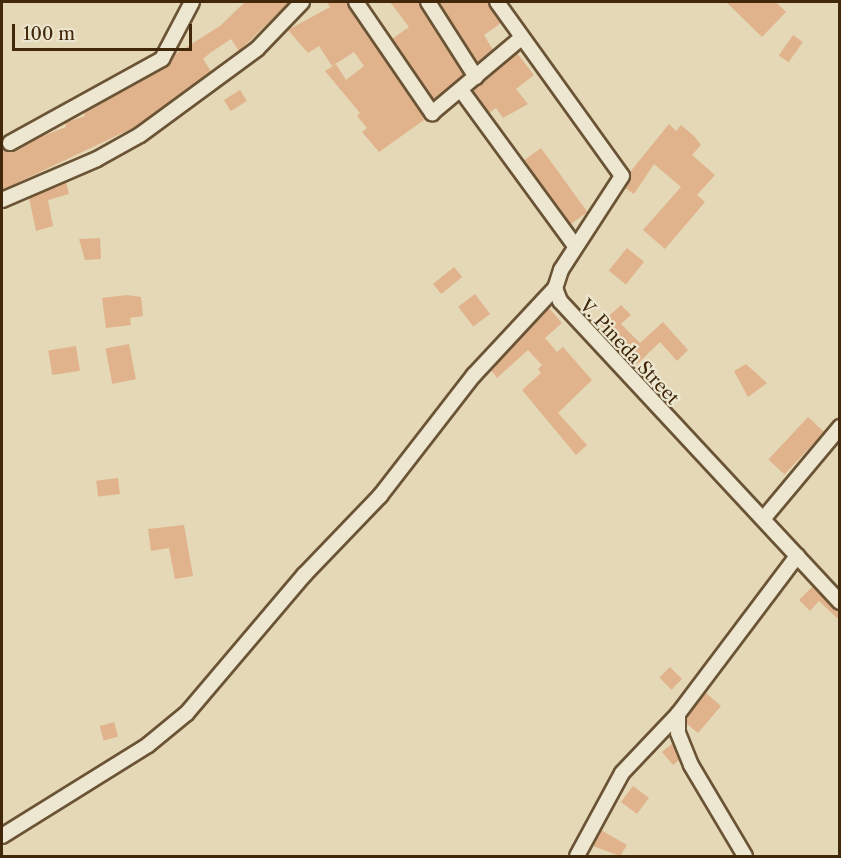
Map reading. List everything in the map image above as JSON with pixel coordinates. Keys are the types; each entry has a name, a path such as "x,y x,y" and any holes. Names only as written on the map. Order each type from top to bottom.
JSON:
{"street":[{"path":"10,143 162,59 192,2"},
{"path":"2,200 97,159 140,135 257,49 302,2"},
{"path":"356,2 426,109 432,113 521,38"},
{"path":"428,2 476,77"},
{"path":"2,836 148,745 187,713 304,575 380,496 474,375 555,288 575,246 622,176 497,2"},
{"path":"461,90 575,246"},
{"name":"V. Pineda Street","path":"555,288 580,328 764,518 840,602"},
{"path":"764,518 840,427"},
{"path":"577,856 622,773 678,714 797,556"},
{"path":"678,714 678,732 688,759 745,856"}],"building":[{"path":"245,2 290,2 239,51 231,39 210,53 203,59 211,71 135,127 2,190 2,152 66,127 65,123 85,116 84,113 166,67 174,55 220,26"},
{"path":"327,2 347,2 422,114 424,120 379,152 362,132 367,128 357,116 360,113 325,71 336,64 346,80 364,66 354,52 332,66 319,46 308,53 288,30 330,7"},
{"path":"390,2 419,2 464,75 434,100 392,39 409,27"},
{"path":"438,2 488,2 501,23 484,35 493,50 478,63"},
{"path":"726,2 776,2 786,12 762,37"},
{"path":"793,35 803,42 788,62 779,55"},
{"path":"517,53 534,75 516,89 528,104 503,118 496,108 489,113 473,91"},
{"path":"240,90 247,101 231,111 224,100"},
{"path":"669,124 676,131 681,125 694,136 701,145 692,155 715,175 697,195 705,202 665,249 643,230 681,187 654,164 634,194 625,188 630,172"},
{"path":"541,148 587,212 570,224 524,160"},
{"path":"66,182 69,194 48,200 53,226 36,231 29,198"},
{"path":"100,238 101,259 85,260 79,239"},
{"path":"627,248 644,262 626,284 609,271"},
{"path":"454,267 462,277 441,294 433,284"},
{"path":"475,294 490,314 473,327 458,307"},
{"path":"127,295 141,297 143,316 130,318 131,325 106,328 102,298"},
{"path":"621,305 631,315 621,324 640,343 663,322 688,350 677,361 660,342 634,367 600,324"},
{"path":"549,308 562,323 545,338 557,352 563,347 592,380 558,413 587,445 576,455 522,390 541,373 538,369 542,365 528,350 497,378 491,370"},
{"path":"129,344 136,379 112,384 105,349"},
{"path":"76,346 80,371 52,375 48,350"},
{"path":"746,364 767,383 748,397 734,371"},
{"path":"808,417 824,432 785,474 768,459"},
{"path":"118,478 120,494 98,497 96,481"},
{"path":"184,525 193,576 175,579 169,548 151,551 148,529"},
{"path":"813,586 840,611 840,621 819,601 810,611 799,600"},
{"path":"670,667 682,679 671,690 659,678"},
{"path":"706,693 721,706 698,733 687,724 687,717"},
{"path":"114,722 118,736 104,741 100,726"},
{"path":"673,743 679,760 673,765 662,752"},
{"path":"633,786 649,798 637,814 621,802"},
{"path":"601,830 627,845 620,856 593,846"}]}
